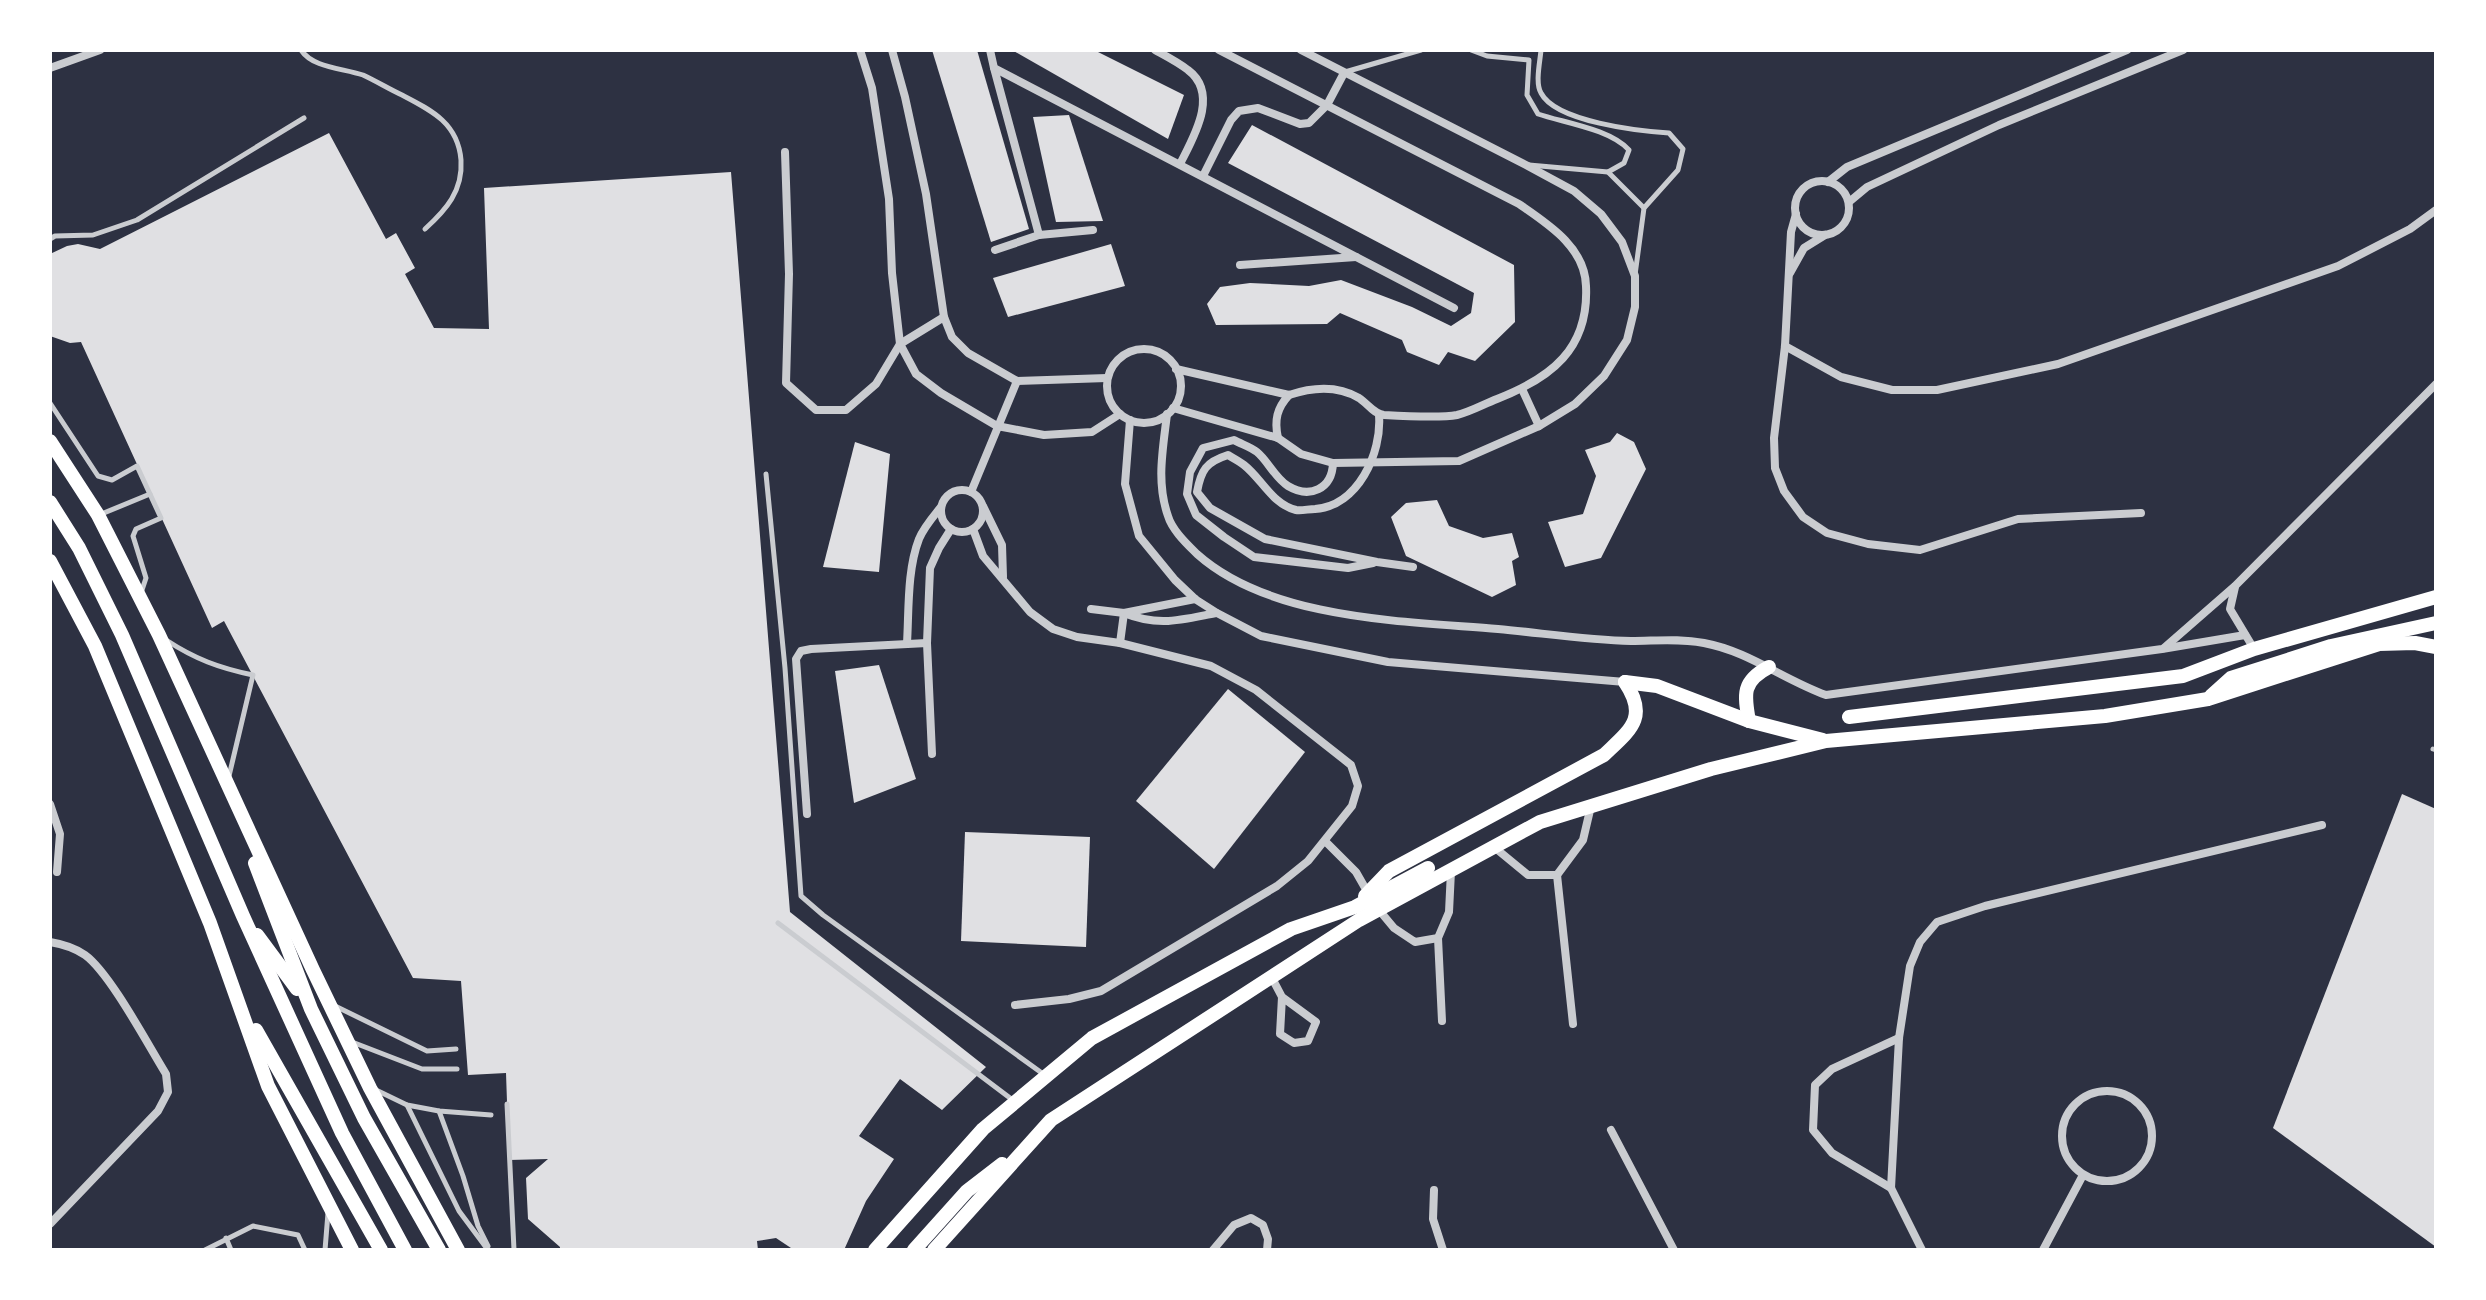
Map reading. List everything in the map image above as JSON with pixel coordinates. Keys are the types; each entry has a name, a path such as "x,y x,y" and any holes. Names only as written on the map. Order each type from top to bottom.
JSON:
{"main road":[{"path":"50,441 98,515 159,635 370,1088 458,1250"},
{"path":"50,502 79,548 122,635 243,916 342,1133 405,1250"},
{"path":"50,561 95,646 210,923 268,1086 352,1250"},
{"path":"1849,717 2183,676 2254,649 2436,597"},
{"path":"2208,699 2231,678 2331,646 2436,623"},
{"path":"934,1250 1033,1139 1063,1111 1379,910 1540,822 1711,769 1826,741 2105,716 2208,699 2379,644 2415,643 2436,647"},
{"path":"1749,721 1746,688 1751,679 1769,667"},
{"path":"1355,907 1389,871 1604,755 1630,730 1637,710 1636,698 1625,682"},
{"path":"1625,682 1657,686 1749,721 1826,741"},
{"path":"250,835 258,874 311,1009 364,1118 439,1250"},
{"path":"875,1250 983,1129 1092,1038 1291,929 1355,907 1428,868"},
{"path":"243,916 311,1009"},
{"path":"240,1002 381,1250"},
{"path":"914,1250 967,1191 1033,1139"}],"street":[{"path":"50,68 100,50"},
{"path":"860,50 872,88 889,199 892,273 900,344 916,374 941,393 997,426 1044,435 1092,432 1120,414"},
{"path":"892,50 926,194 944,317 952,337 968,353 1017,381 1107,378"},
{"path":"990,50 1039,235"},
{"path":"1155,50 1189,71 1200,85 1203,99 1198,128 1180,164"},
{"path":"1219,50 1519,204 1553,227 1574,251 1586,278 1587,308 1579,334 1567,356 1551,371 1522,389 1456,415 1379,415 1360,399 1345,392 1327,388 1306,389 1289,395 1281,404 1276,415 1278,438"},
{"path":"1301,50 1574,191 1601,214 1622,242 1635,276 1635,307 1627,340 1604,376 1575,404 1539,426 1459,461 1333,463 1301,454 1278,438 1170,411 1149,422 1130,420 1120,414 1109,397 1107,378 1120,357 1143,349 1166,357 1176,369 1180,389 1170,411 1159,476 1168,519 1188,546 1216,571 1250,590 1288,603 1386,619 1630,641 1673,639 1702,642 1732,650 1826,695 2245,635"},
{"path":"1828,182 1847,167 2127,50"},
{"path":"1849,202 1867,187 1999,125 2183,50"},
{"path":"994,68 1454,308"},
{"path":"1203,176 1231,120 1239,111 1258,108 1300,124 1309,123 1327,105 1344,73"},
{"path":"785,152 789,274 786,383 816,410 846,410 876,384 900,344 944,317"},
{"path":"1789,273 1804,248 1839,230 1848,217 1849,202 1841,189 1828,182 1815,182 1803,189 1796,201 1791,232 1785,346 1774,438 1775,468 1784,491 1803,517 1827,533 1868,544 1920,550 2018,519 2141,513"},
{"path":"1785,346 1841,377 1892,390 1937,390 2058,364 2338,266 2410,229 2436,210"},
{"path":"1796,214 1801,225 1812,233 1825,235"},
{"path":"995,250 1039,235 1093,230"},
{"path":"1240,265 1356,256"},
{"path":"1176,369 1289,395"},
{"path":"971,492 1017,381"},
{"path":"2162,649 2235,586 2436,384"},
{"path":"1522,389 1539,426"},
{"path":"1379,415 1379,440 1355,490 1325,508 1297,510 1277,500 1244,465 1228,455 1210,461 1200,473 1197,492 1210,508 1265,539 1413,567"},
{"path":"1130,420 1125,484 1139,536 1175,580 1195,599 1217,613 1261,636 1388,662 1625,682"},
{"path":"1333,463 1333,475 1328,483 1318,490 1303,491 1286,485 1257,452 1234,440 1203,448 1190,472 1187,494 1196,515 1254,557 1348,568 1377,562"},
{"path":"907,643 913,564 920,537 947,496 958,490 971,492 980,499 1002,545 1003,577"},
{"path":"941,507 941,519 951,529 962,532 973,529 981,521 983,510 980,499"},
{"path":"932,754 927,643 930,568 951,529"},
{"path":"973,529 983,556 1030,612 1053,629 1211,666 1256,690 1351,765 1358,786 1352,806 1325,841 1300,868 1277,886 1101,991 1069,999 1015,1005"},
{"path":"913,564 930,568"},
{"path":"2235,586 2230,609 2254,649"},
{"path":"1124,613 1195,599"},
{"path":"1091,609 1124,613 1146,622 1173,621 1217,613"},
{"path":"1120,643 1124,613"},
{"path":"807,814 796,659 801,651 927,643"},
{"path":"50,804 60,834 57,872"},
{"path":"1573,1024 1557,875 1583,840 1591,805"},
{"path":"1922,1250 1891,1188 1899,1038 1910,966 1920,942 1937,922 1985,906 2322,825"},
{"path":"1325,841 1356,872 1368,893"},
{"path":"1494,847 1528,875 1557,875"},
{"path":"1442,1021 1438,938 1449,912 1451,870"},
{"path":"1379,910 1394,928 1415,942 1438,938"},
{"path":"50,942 85,954 100,970 166,1074 168,1092 158,1111 50,1224"},
{"path":"1271,976 1282,997 1316,1022 1308,1041 1294,1043 1280,1034 1282,997"},
{"path":"1891,1188 1832,1153 1813,1130 1815,1085 1832,1069 1899,1038"},
{"path":"2098,1091 2120,1092 2139,1103 2151,1122 2152,1144 2143,1164 2126,1178 2104,1182 2083,1175 2068,1159 2061,1139 2065,1117 2071,1108 2078,1100 2098,1091"},
{"path":"1611,1130 1674,1250"},
{"path":"2043,1250 2083,1175"},
{"path":"1434,1190 1433,1219 1443,1250"},
{"path":"1213,1250 1234,1225 1251,1218 1263,1225 1268,1239 1267,1250"}],"lane":[{"path":"301,50 308,60 363,76 430,109 449,126 460,150 461,176 445,211 425,229"},
{"path":"1344,73 1421,50"},
{"path":"1471,50 1487,56 1540,60"},
{"path":"1541,50 1539,91 1550,105 1570,114 1640,131 1669,133 1683,149 1678,170 1644,208 1635,276"},
{"path":"1526,165 1608,172 1624,163 1629,150 1621,141 1608,135 1538,114 1527,95 1529,60"},
{"path":"50,239 55,236 93,235 137,220 304,118"},
{"path":"1608,172 1644,208"},
{"path":"50,403 98,476 112,480 137,466 150,494 161,518 136,529 133,536 146,578 140,598"},
{"path":"766,474 785,668 801,896 1047,1076"},
{"path":"98,515 150,494"},
{"path":"159,635 203,662 253,675 228,780"},
{"path":"778,923 1015,1102"},
{"path":"329,1003 427,1051 456,1049"},
{"path":"347,1040 422,1069 457,1069"},
{"path":"370,1088 407,1105 491,1115"},
{"path":"507,1104 514,1250"},
{"path":"407,1105 459,1211 489,1250"},
{"path":"439,1111 489,1250"},
{"path":"325,1250 329,1204"},
{"path":"205,1250 253,1226 298,1235 305,1250"},
{"path":"226,1238 231,1250"}],"building":[{"path":"932,50 977,50 1029,229 991,242"},
{"path":"1012,50 1094,50 1184,95 1168,139"},
{"path":"1069,115 1103,221 1056,222 1033,117"},
{"path":"1252,125 1514,265 1515,322 1475,361 1448,352 1439,365 1407,352 1402,340 1340,313 1327,324 1216,325 1207,304 1220,287 1250,283 1309,286 1341,280 1412,307 1451,326 1471,313 1474,293 1228,163"},
{"path":"329,133 386,239 396,233 415,268 405,274 434,328 489,329 484,188 731,172 790,912 986,1067 942,1110 900,1079 859,1136 894,1159 866,1201 844,1250 794,1250 776,1238 757,1241 758,1250 560,1250 528,1219 526,1178 548,1159 509,1160 506,1073 468,1075 461,981 413,978 224,621 212,628 81,342 70,343 50,336 50,254 78,244 100,249"},
{"path":"1111,244 1125,286 1008,317 993,278"},
{"path":"1617,433 1634,442 1646,469 1601,558 1565,567 1548,522 1583,514 1596,476 1585,450 1610,442"},
{"path":"855,442 890,454 879,572 823,567"},
{"path":"1437,500 1449,526 1483,538 1512,533 1519,557 1512,561 1516,585 1492,597 1406,556 1391,517 1406,503"},
{"path":"879,665 916,779 854,803 835,671"},
{"path":"1228,689 1305,752 1214,869 1136,801"},
{"path":"2402,794 2436,809 2436,1247 2273,1128"},
{"path":"965,832 1090,837 1086,947 961,941"}]}
